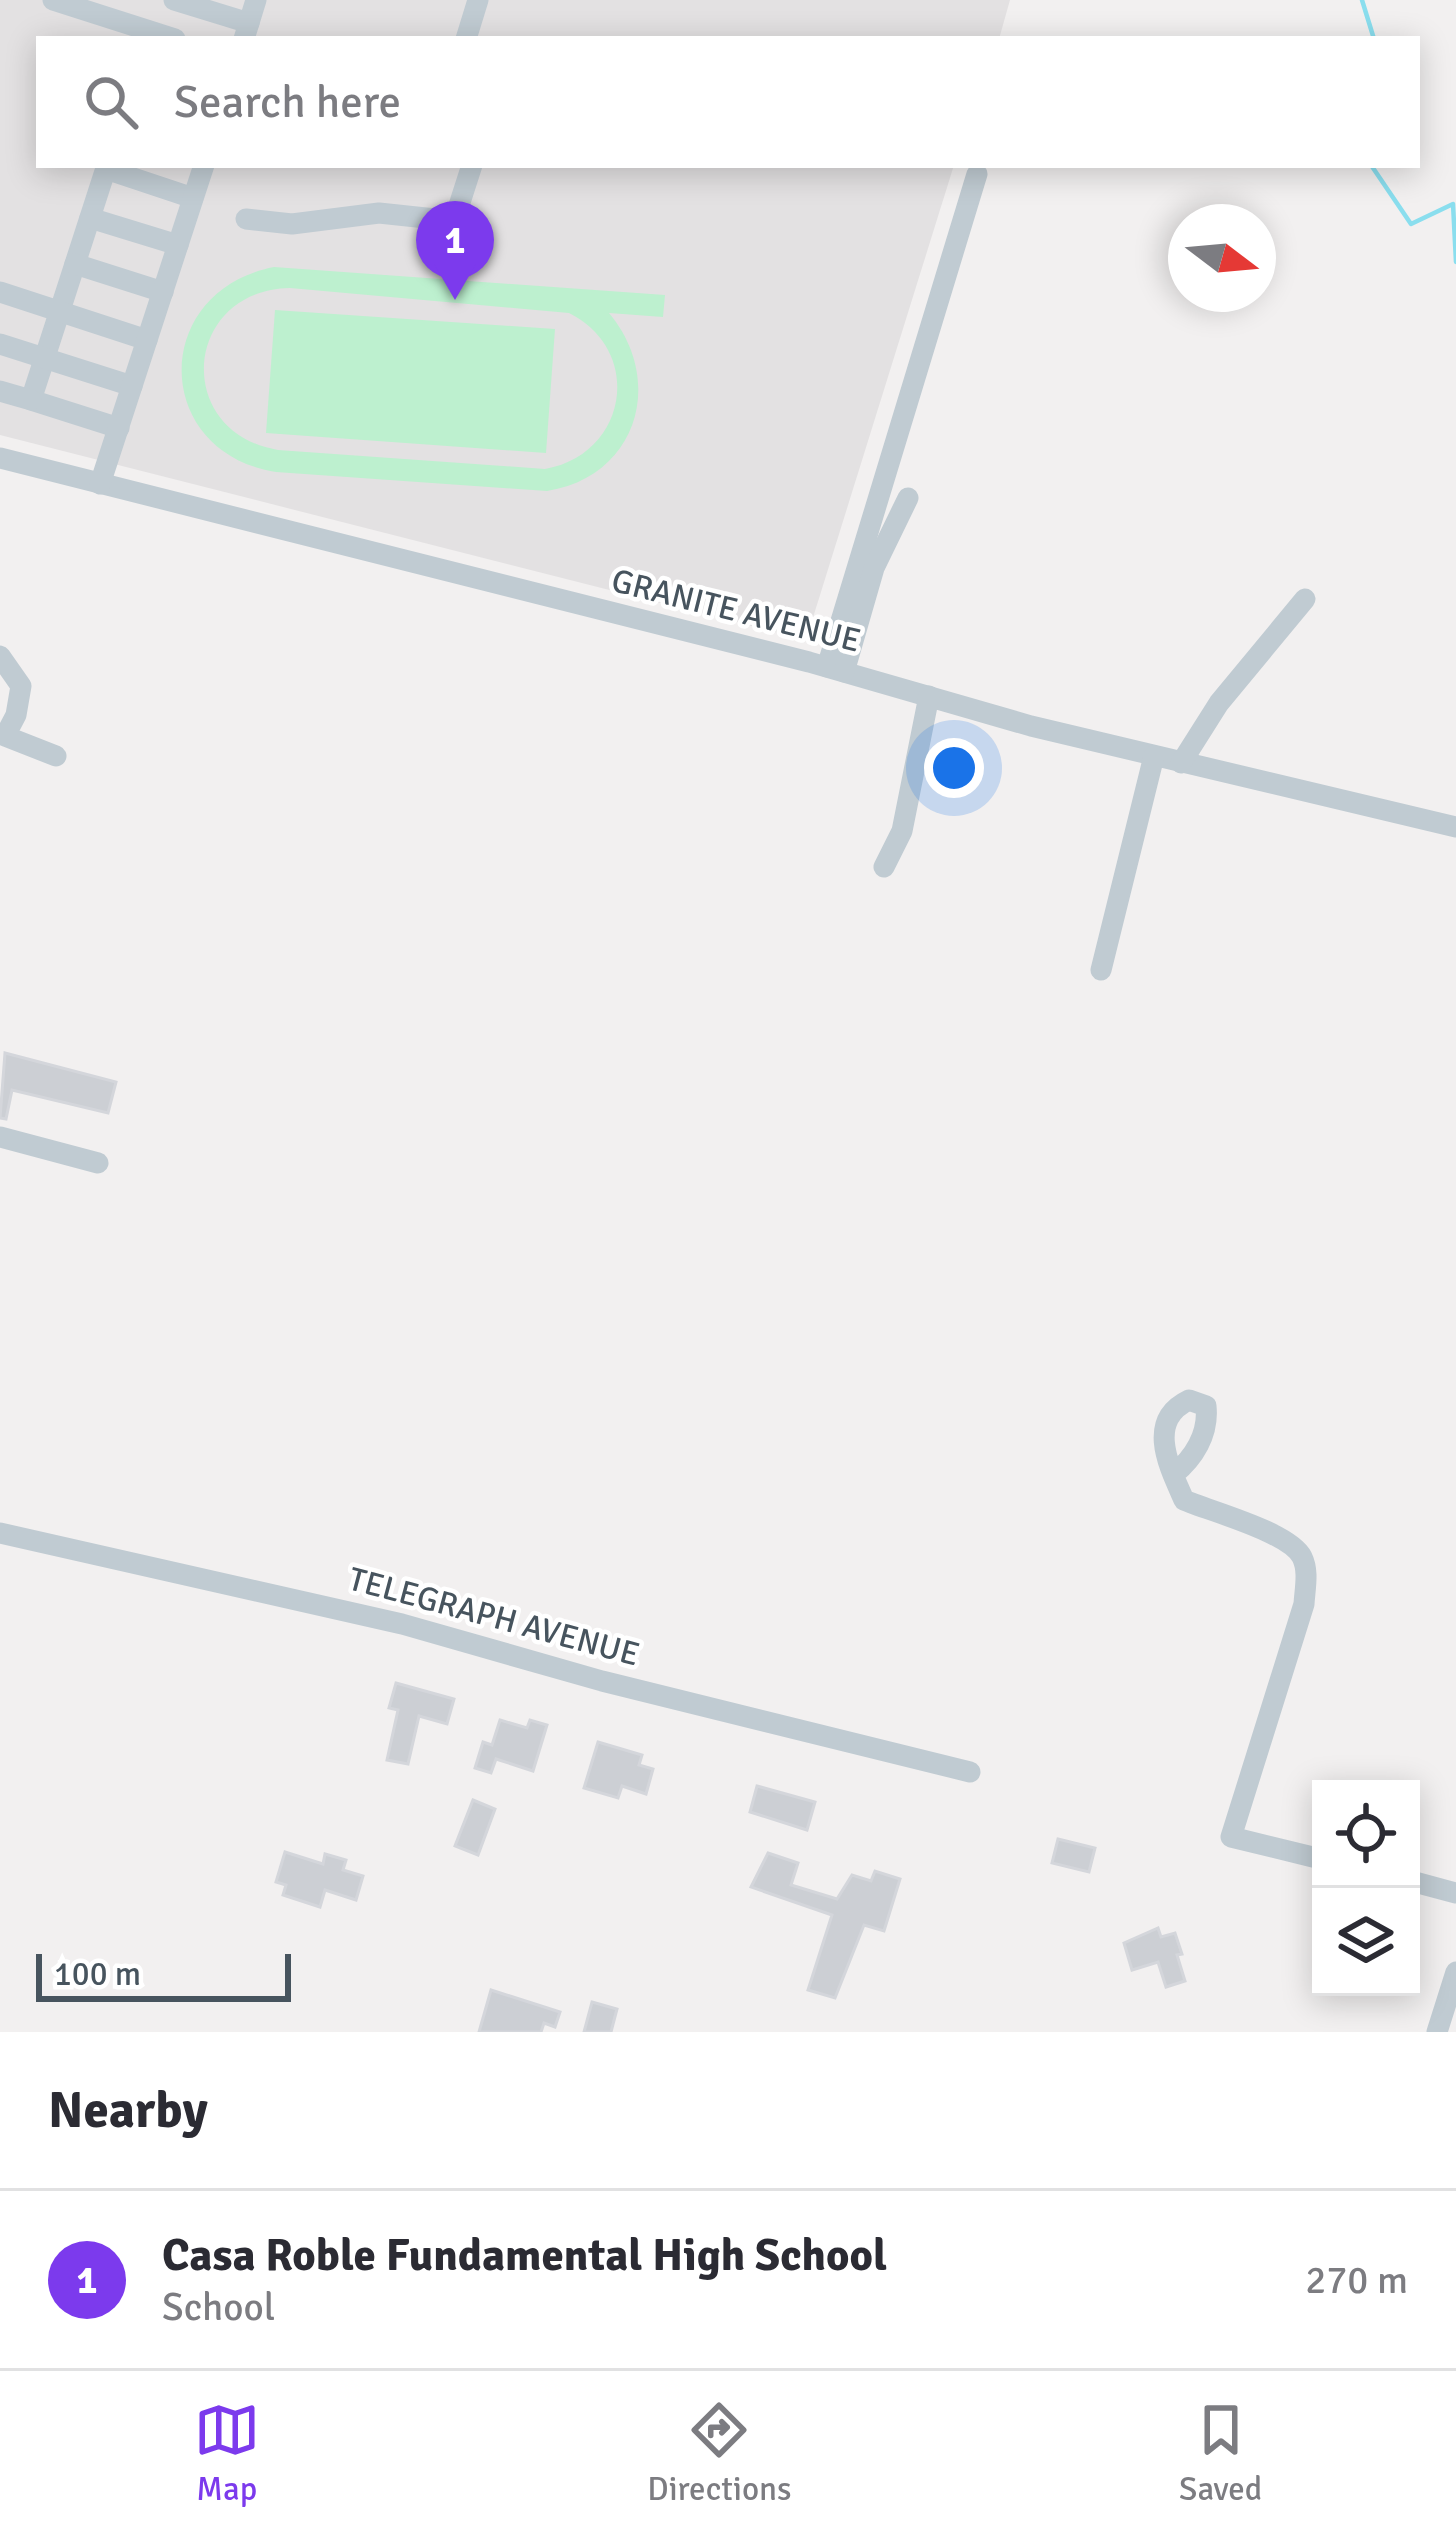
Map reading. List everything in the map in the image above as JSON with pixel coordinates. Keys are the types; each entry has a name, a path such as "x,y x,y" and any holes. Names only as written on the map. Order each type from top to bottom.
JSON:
{"street":[{"path":"53,0 149,35"},
{"path":"174,0 246,31 256,0"},
{"path":"467,36 478,0"},
{"path":"31,400 106,168"},
{"path":"109,168 193,198"},
{"path":"100,484 202,168"},
{"path":"246,219 292,224 379,213 454,221 471,168"},
{"path":"836,670 977,174"},
{"path":"90,218 178,245"},
{"path":"75,264 163,292"},
{"path":"0,292 147,340"},
{"path":"0,344 132,386"},
{"path":"0,391 119,428"},
{"name":"GRANITE AVENUE","path":"0,458 836,670 1180,763 1456,827"},
{"path":"836,670 874,568 908,498"},
{"path":"1180,763 1219,704 1305,598"},
{"path":"0,656 21,686 16,715 4,736 56,755"},
{"path":"884,867 902,831 929,696"},
{"path":"1101,970 1154,756"},
{"path":"0,1137 98,1162"},
{"path":"1173,1475 1184,1500 1284,1539 1300,1552 1306,1570 1304,1604 1231,1837 1312,1857"},
{"name":"TELEGRAPH AVENUE","path":"0,1533 401,1624 602,1681 970,1772"},
{"path":"1420,1883 1456,1893"},
{"path":"1444,2025 1456,1972"}],"shaded area":[{"path":"0,0 1010,0 1000,36 36,36 36,168 953,168 806,640 0,435"}],"green space":[{"path":"274,267 665,295 663,317 609,313 636,368 633,422 621,446 603,467 578,482 547,491 276,472 235,458 206,435 188,405 182,371 187,337 204,306 233,282","holes":["290,288 569,313 593,330 609,351 616,400 609,424 594,444 573,460 545,469 278,450 244,438 220,417 207,391 204,363 211,335 228,312 254,295"]},
{"path":"275,310 555,329 546,453 266,433"}],"building":[{"path":"5,1053 116,1082 108,1113 12,1090 6,1119 0,1118"},
{"path":"396,1683 454,1699 447,1724 419,1716 408,1764 387,1760 398,1710 389,1708"},
{"path":"500,1720 527,1728 530,1720 547,1725 533,1771 496,1759 491,1773 475,1768 483,1742 492,1745"},
{"path":"598,1742 642,1755 639,1765 653,1769 646,1794 622,1786 618,1798 584,1788"},
{"path":"757,1786 815,1802 807,1830 750,1812"},
{"path":"473,1800 495,1809 478,1855 455,1846"},
{"path":"1058,1839 1095,1848 1089,1872 1052,1863"},
{"path":"285,1852 323,1864 325,1854 346,1860 343,1870 363,1876 356,1900 325,1890 320,1907 283,1895 286,1885 276,1882"},
{"path":"768,1853 798,1863 791,1885 837,1899 852,1875 871,1881 875,1871 900,1879 884,1931 864,1925 835,1998 808,1990 832,1915 751,1887"},
{"path":"1158,1928 1161,1937 1175,1933 1182,1954 1177,1955 1185,1981 1166,1987 1158,1962 1132,1970 1124,1943"},
{"path":"491,1990 560,2012 555,2027 544,2023 541,2032 479,2032"},
{"path":"592,2002 617,2009 611,2032 584,2032"}],"waterway":[{"path":"1362,0 1373,36"},
{"path":"1373,168 1411,224 1453,204 1456,262"}],"place":[{"name":"Casa Roble Fundamental High School","path":"455,300"}]}
